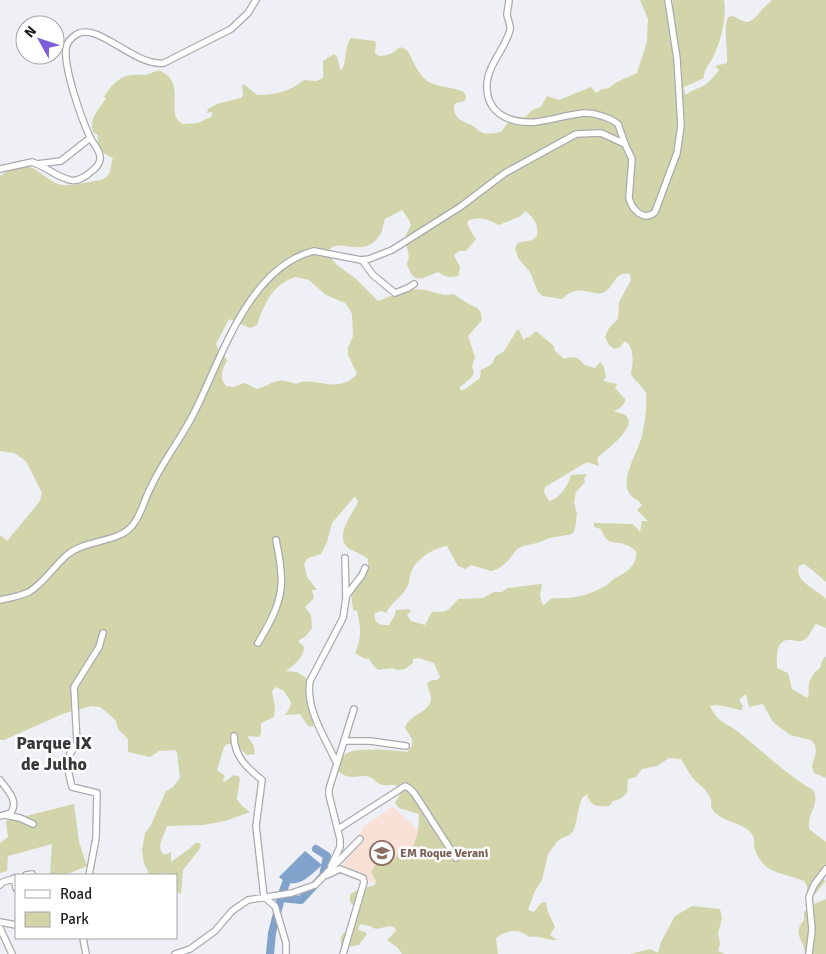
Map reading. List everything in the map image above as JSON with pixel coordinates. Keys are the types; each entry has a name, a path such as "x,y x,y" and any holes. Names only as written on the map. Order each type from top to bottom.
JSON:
{"street":[{"path":"0,169 28,162 37,164 53,174 70,180 77,180 85,177 97,166 100,158 98,151 90,138 73,89 66,59 66,48 72,37 82,32 89,32 146,61 156,64 164,63 232,29 248,13 256,0"},
{"path":"509,0 508,16 510,31 494,61 487,80 490,105 497,112 515,121 537,122 588,113 615,121 618,124 632,159 630,203 636,212 642,216 652,216 657,209 677,153 680,126 677,59 668,0"},
{"path":"0,600 29,592 38,586 57,564 73,551 85,544 121,535 134,524 150,488 194,415 230,335 259,289 280,268 307,252 314,250 362,260 392,250 460,207 505,173 576,134 600,132 625,144"},
{"path":"37,164 61,161 90,138"},
{"path":"362,260 373,275 395,293 414,284"},
{"path":"258,643 272,621 279,594 282,576 276,540"},
{"path":"337,764 314,713 309,689 310,681 343,618 346,596 345,558"},
{"path":"346,596 362,576 365,568"},
{"path":"89,874 96,838 97,793 72,786 68,770 70,754 77,743 74,687 98,647 103,632"},
{"path":"328,870 340,847 329,789 354,709"},
{"path":"234,736 234,744 238,756 262,780 256,826 264,897 275,906 286,943 286,954"},
{"path":"344,740 370,740 406,746"},
{"path":"0,780 14,798 13,810 2,816"},
{"path":"338,829 405,786 410,788 456,858"},
{"path":"2,816 20,818 33,824"},
{"path":"175,954 190,948 215,931 232,911 248,900 292,893 315,885 360,839"},
{"path":"323,876 340,869 363,878 364,882 344,954"},
{"path":"809,954 812,930 808,897 826,869"},
{"path":"0,885 15,878"},
{"path":"0,922 15,925"},
{"path":"0,928 12,954"},
{"path":"83,939 86,954"}],"shaded area":[{"name":"EM Roque Verani","path":"393,807 426,837 388,888 340,869 364,826"}],"green space":[{"path":"640,0 665,0 666,9 669,10 673,0 724,0 724,21 716,51 704,78 684,87 685,94 687,94 710,81 719,70 715,66 727,63 726,34 728,17 733,16 745,22 751,21 772,0 826,0 826,582 804,564 799,566 798,571 807,585 826,599 826,628 816,624 804,640 786,640 782,642 777,654 777,668 788,673 792,689 807,698 810,680 820,668 826,656 826,778 814,773 812,766 816,752 815,745 811,740 790,735 773,722 763,704 749,707 746,694 739,700 743,706 742,710 710,706 719,719 737,731 793,777 813,790 815,804 810,817 809,829 826,842 826,869 823,875 825,882 815,894 807,896 807,886 804,881 771,870 759,858 752,834 715,812 711,807 710,797 692,777 681,759 669,758 657,766 642,769 636,777 628,779 627,793 620,799 613,801 609,806 595,805 590,801 587,794 582,798 574,830 570,835 557,842 548,854 542,880 535,891 528,910 534,912 541,903 546,902 548,912 555,927 550,935 557,940 529,937 521,932 513,931 504,933 496,938 498,954 402,954 398,948 387,940 396,931 395,928 390,926 376,929 360,924 358,930 367,934 359,945 344,948 341,938 352,927 358,910 350,902 350,895 355,891 375,885 376,881 371,872 377,863 391,862 403,849 414,845 418,832 419,814 399,808 395,803 402,791 396,786 383,785 365,776 345,776 337,769 338,764 343,756 352,751 394,750 407,752 412,746 412,739 405,728 407,723 430,704 431,697 427,683 440,677 434,663 419,658 413,659 413,663 405,669 378,670 369,659 355,653 360,638 360,628 357,611 353,610 351,594 361,581 368,566 368,559 345,545 343,539 345,526 358,502 355,496 332,523 327,542 321,554 308,558 304,564 307,577 317,590 312,590 314,598 305,607 311,615 312,628 306,636 298,641 304,647 304,651 286,671 297,672 306,678 306,696 313,707 313,727 308,726 300,714 285,715 291,702 284,691 276,687 272,691 275,707 274,717 261,723 261,734 259,737 247,736 254,746 255,754 247,755 234,744 227,744 224,747 217,770 225,776 224,782 234,775 240,777 237,799 250,812 225,821 203,825 167,826 160,848 164,855 171,852 171,862 196,843 201,845 183,870 181,894 178,892 178,874 149,874 144,863 142,850 145,833 150,827 166,791 173,787 180,778 177,752 175,750 159,751 150,757 128,752 128,739 118,729 116,721 100,707 92,706 65,713 4,740 0,740 0,535 7,541 40,501 42,493 26,461 14,453 0,451 0,176 11,168 20,165 33,168 62,185 72,185 105,178 110,172 113,158 101,150 98,143 98,135 93,132 92,122 109,90 119,80 131,75 147,74 158,70 166,74 174,86 174,107 177,119 183,124 198,123 211,117 213,112 207,113 208,109 217,104 241,98 243,95 242,86 244,84 257,95 264,95 287,90 304,80 316,81 323,78 323,61 334,54 342,70 347,45 351,38 375,41 375,53 379,56 390,54 400,47 407,50 418,71 426,80 464,92 465,101 454,105 456,116 483,133 491,134 501,132 512,117 525,117 534,109 541,107 547,96 559,100 591,87 596,93 637,73 647,42 648,19","holes":["402,210 411,225 405,237 409,257 407,264 416,278 423,278 438,272 448,277 459,275 460,267 454,255 459,251 466,251 476,239 467,221 483,219 499,225 519,217 526,211 535,222 537,236 532,240 518,243 515,248 518,258 530,272 538,292 543,296 562,299 575,291 581,290 602,293 609,288 618,276 630,274 631,280 619,302 618,319 609,328 605,337 609,345 614,349 620,347 625,341 628,344 632,351 631,374 646,393 644,428 628,472 627,485 629,493 642,505 637,510 648,521 642,521 640,532 632,524 594,523 594,527 601,529 606,539 611,542 627,545 636,551 634,564 625,573 599,589 580,596 552,598 544,605 540,595 542,584 507,588 502,592 494,592 483,598 459,599 447,610 432,612 425,625 411,621 407,615 411,611 409,609 396,610 389,625 376,622 375,613 382,611 386,613 406,589 414,566 427,554 437,549 447,546 458,566 465,569 471,565 491,571 498,569 508,561 517,549 523,546 572,534 575,529 577,514 574,502 576,492 585,482 584,479 587,474 571,475 563,491 553,500 549,501 544,492 545,487 587,462 599,466 597,458 625,432 628,426 628,420 625,415 614,411 620,408 625,399 615,388 617,384 603,381 606,377 604,367 600,362 595,368 584,365 576,358 564,359 555,351 554,346 536,331 525,338 524,341 519,330 517,330 504,351 495,357 492,364 481,370 480,378 464,390 460,390 460,387 471,378 474,372 472,367 475,357 468,336 482,320 479,309 454,294 445,295 425,290 411,289 405,293 378,301 355,278 337,265 327,253 337,246 358,247 373,243 381,233 385,219","295,277 309,280 326,295 345,303 349,308 352,314 353,336 348,348 348,355 357,374 342,384 310,382 296,384 279,381 257,389 245,383 233,387 226,386 222,380 222,374 227,361 216,344 229,319 250,328 257,325 266,302 281,284"]},
{"path":"74,804 79,842 87,866 67,874 50,874 52,844 8,856 7,871 0,873 0,843 8,837 6,821"},
{"path":"826,899 826,954 805,954 799,933 800,925 804,920 804,912 814,904"},
{"path":"692,906 720,909 722,918 718,933 720,944 718,951 725,954 630,954 650,949 658,953 661,942 675,916"}],"water":[{"path":"305,851 322,865 307,878 297,883 285,881 279,877"}],"waterway":[{"path":"270,954 272,933 281,898 301,900 323,876 327,856 316,849"},
{"path":"283,891 288,878"}],"place":[{"name":"EM Roque Verani","path":"382,853"}],"district":[{"name":"Parque IX de Julho","path":"54,753"}]}
